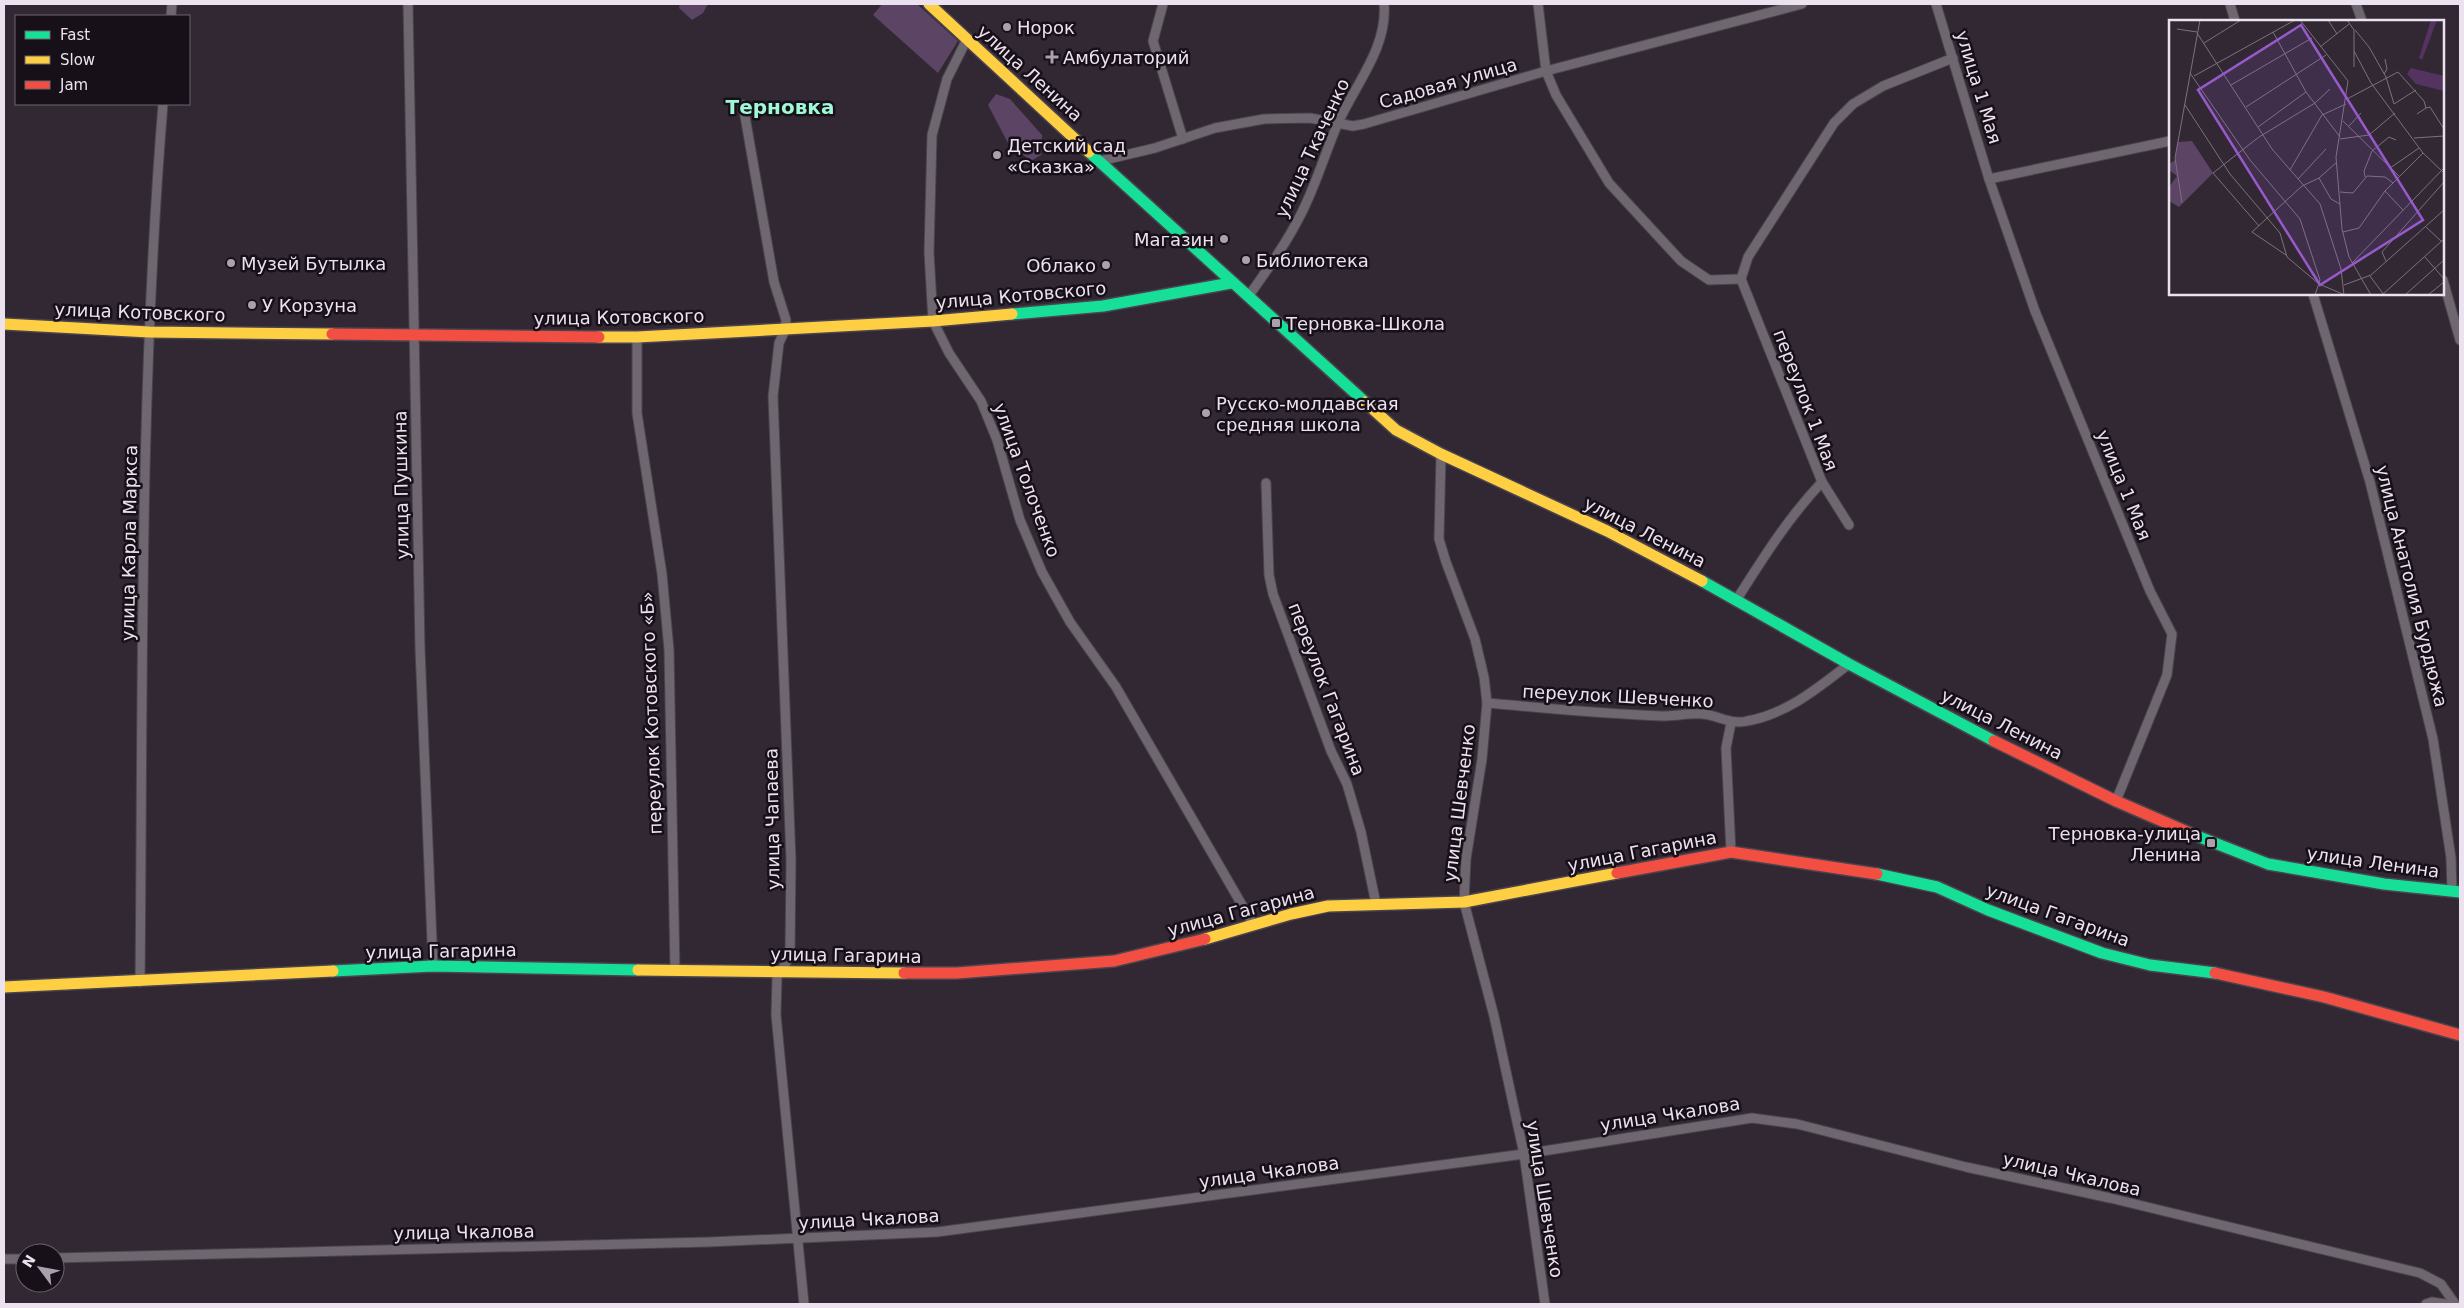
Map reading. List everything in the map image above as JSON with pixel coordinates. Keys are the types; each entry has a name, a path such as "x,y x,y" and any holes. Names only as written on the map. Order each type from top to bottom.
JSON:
{"street":[{"name":"улица Пушкина","path":"408,4 420,648 433,966"},
{"name":"улица Ленина","path":"930,4 1231,283 1374,413 1396,430 1441,454 1607,531 1737,599 1848,664 1972,730 2116,801 2211,843 2268,864 2384,884 2456,892"},
{"path":"1163,4 1153,41 1183,139"},
{"name":"улица Ткаченко","path":"1248,297 1284,246 1301,214 1338,123 1375,52 1381,32 1384,4"},
{"path":"1538,4 1546,71 1556,94 1610,183 1681,262 1709,280 1741,279 1748,256 1834,123 1853,104 1883,86 1953,58"},
{"name":"Садовая улица","path":"1100,161 1183,139 1215,128 1264,119 1310,118 1353,126 1364,124 1546,71 1802,4"},
{"name":"улица 1 Мая","path":"1936,4 1990,179 2035,311 2150,591 2172,634 2167,676 2116,801"},
{"path":"2230,4 2235,20"},
{"path":"2356,4 2362,20"},
{"name":"улица Толоченко","path":"967,39 947,80 932,135 928,252 933,321 949,353 981,401 997,440 1020,520 1042,572 1070,622 1116,687 1253,924"},
{"name":"улица Карла Маркса","path":"140,982 145,497 149,332 152,240 163,105"},
{"path":"744,105 774,282 786,320 785,330"},
{"path":"1990,179 2169,141"},
{"name":"переулок 1 Мая","path":"1737,599 1775,539 1802,503 1822,482 1741,279"},
{"name":"улица Котовского","path":"4,324 149,332 637,336 933,321 1102,306 1231,283"},
{"path":"2444,284 2460,340"},
{"name":"улица Анатолия Бурдюжа","path":"2313,295 2370,482 2433,739 2456,892"},
{"name":"улица Чапаева","path":"785,330 779,343 773,396 791,860 790,952 775,984 776,1015 804,1304"},
{"name":"переулок Котовского «Б»","path":"637,336 637,413 662,574 669,650 675,970"},
{"name":"улица Шевченко","path":"1441,454 1439,539 1475,640 1484,677 1487,704 1482,758 1466,859 1464,902 1494,1016 1524,1154 1544,1304"},
{"path":"1822,482 1849,525"},
{"name":"переулок Гагарина","path":"1266,483 1269,575 1273,594 1318,715 1347,784 1361,832 1376,904"},
{"name":"переулок Шевченко","path":"1487,704 1663,716 1702,714 1718,717 1731,723 1747,722 1774,714 1800,700 1848,664"},
{"path":"1731,723 1726,748 1731,852"},
{"name":"улица Гагарина","path":"4,987 140,982 433,966 816,973 957,973 1114,961 1173,948 1253,924 1328,906 1464,902 1731,852 1866,870 1937,887 1988,910 2102,953 2150,965 2228,975 2305,992 2460,1035"},
{"name":"улица Чкалова","path":"65,1258 797,1239 938,1232 1524,1154 1752,1118 1776,1119 1966,1167 2110,1198 2420,1273 2441,1284 2458,1304"},
{"path":"2426,1304 2432,1302 2446,1304"}],"shaded area":[{"path":"680,4 708,4 703,13 692,20 679,8"},
{"path":"882,4 917,4 958,41 938,73 873,15"},
{"path":"996,94 1010,99 1042,135 1041,155 1031,161 1008,143 988,105"}],"traffic: fast":[{"path":"1089,152 1365,402"},
{"path":"1012,314 1103,306 1231,283"},
{"path":"1702,581 1849,664 1994,741"},
{"path":"2192,834 2268,864 2384,884 2460,892"},
{"path":"1877,874 1937,887 1988,910 2102,953 2150,965 2215,973"},
{"path":"333,971 433,966 638,970"}],"traffic: slow":[{"path":"929,4 1089,152"},
{"path":"599,337 637,337 933,321 1012,314"},
{"path":"4,324 149,332 332,334"},
{"path":"1365,402 1396,430 1441,454 1607,531 1702,581"},
{"path":"1205,939 1291,914 1328,906 1464,902 1617,873"},
{"path":"638,970 904,973"},
{"path":"4,987 333,971"}],"traffic: jam":[{"path":"332,334 599,337"},
{"path":"1994,741 2116,801 2192,834"},
{"path":"1617,873 1731,852 1877,874"},
{"path":"904,973 957,973 1114,961 1205,939"},
{"path":"2215,973 2324,997 2460,1035"}],"place":[{"name":"Норок","path":"1007,27"},
{"name":"Амбулаторий","path":"1052,57"},
{"name":"Детский сад «Сказка»","path":"997,155"},
{"name":"Магазин","path":"1224,239"},
{"name":"Библиотека","path":"1246,260"},
{"name":"Музей Бутылка","path":"231,263"},
{"name":"Облако","path":"1106,265"},
{"name":"У Корзуна","path":"252,305"},
{"name":"Терновка-Школа","path":"1276,323"},
{"name":"Русско-молдавская средняя школа","path":"1206,413"},
{"name":"Терновка-улица Ленина","path":"2211,843"}],"district":[{"name":"Терновка","path":"780,107"}]}
